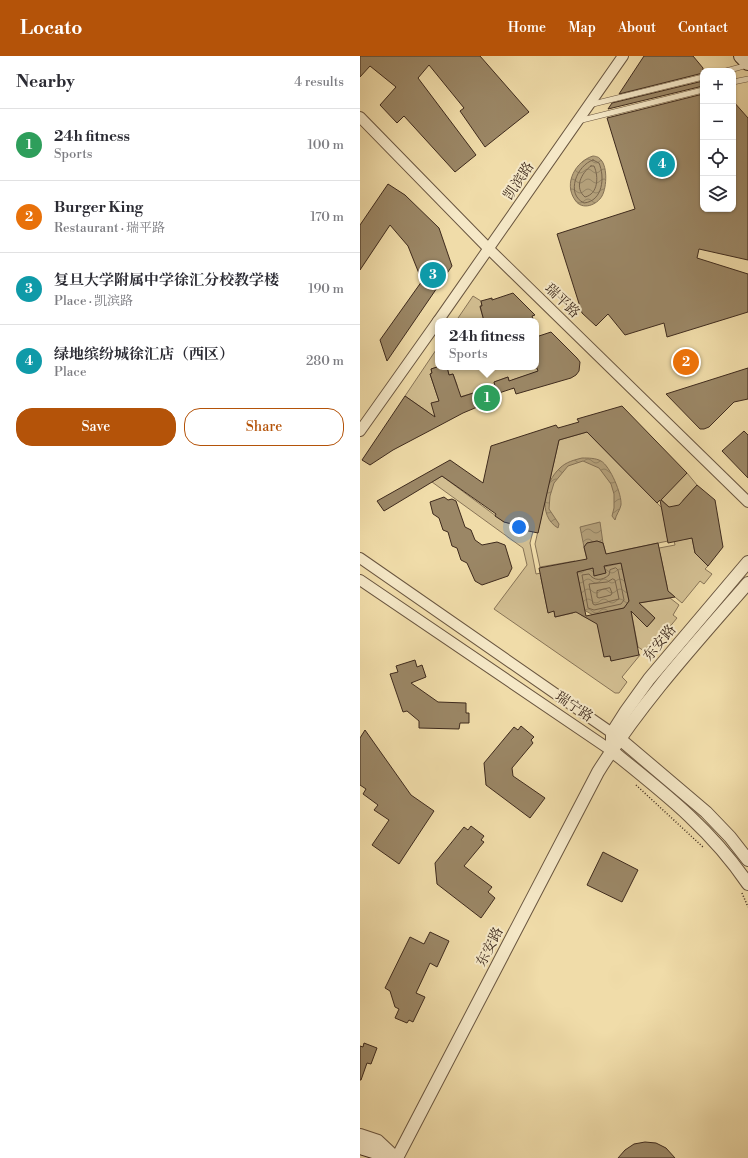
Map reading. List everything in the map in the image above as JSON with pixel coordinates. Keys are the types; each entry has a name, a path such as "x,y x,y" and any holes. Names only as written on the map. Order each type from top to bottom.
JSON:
{"main road":[{"path":"741,56 748,64"},
{"path":"360,1147 396,1158"}],"street":[{"name":"凯滨路","path":"440,318 623,56"},
{"name":"瑞平路","path":"360,117 489,249 748,502"},
{"name":"凯滨路","path":"360,431 435,325"},
{"name":"瑞宁路","path":"360,558 616,736 706,812 730,837 748,860"},
{"name":"东安路","path":"396,1158 570,824 598,772 612,751 626,711 649,680 748,562"},
{"name":"瑞宁路","path":"360,580 612,751 671,798 719,845 736,866 744,888"},
{"name":"东安路","path":"616,736 748,583"},
{"path":"360,1135 378,1141 396,1158"}],"lane":[{"path":"735,68 748,64"},
{"path":"588,105 700,78"},
{"path":"736,81 748,79"},
{"path":"577,121 700,91"}],"path":[{"path":"636,785 704,848"},
{"path":"744,888 748,907"}],"shaded area":[{"path":"473,296 481,301 482,306 480,307 483,318 458,318"},
{"path":"435,351 435,368 431,369 432,373 430,374 439,401 438,426 428,412 405,396"},
{"path":"540,368 540,371 512,380 514,388 512,389 508,377 494,382 498,393 491,388 456,398 457,385 453,374 449,375 448,370 539,370"},
{"path":"587,432 662,508 668,541 619,551 608,561 603,543 597,541 587,543 584,547 588,564 576,566 575,561 540,567 535,544 559,440"},
{"path":"687,473 697,485 683,500 682,519 650,489 667,493"},
{"path":"442,476 504,522 520,526 520,530 526,531 528,523 535,523 530,543 536,574 561,569 545,578 541,578 548,612 554,611 555,617 573,613 571,567 581,615 593,621 601,618 611,661 635,650 640,655 622,677 627,682 619,693 615,693 494,609 527,565 523,548 432,482"},
{"path":"672,532 686,539 692,538 695,553 708,566 705,569 712,574 704,584 700,581 682,603 669,592 663,594 667,586 660,553 654,549 675,545"},
{"path":"670,598 679,605 673,615 677,618 654,646 650,644 644,651 638,647 631,611 647,627 655,618 639,603"}],"water":[{"path":"593,156 599,158 604,165 606,182 604,192 600,199 589,206 585,206 581,205 575,200 570,187 571,180 573,174 581,163"},
{"path":"582,458 597,459 608,468 620,494 621,505 615,520 612,516 614,508 614,494 611,484 599,468 583,461 568,466 554,483 550,496 549,509 559,524 558,528 551,523 547,516 545,499 547,490 554,474 562,466 573,460"},
{"path":"600,522 603,543 597,541 587,543 584,547 580,527"},
{"path":"621,563 629,601 624,608 593,615 584,610 577,572 593,568 595,575 605,573 604,567"}],"building":[{"path":"360,56 480,56 529,112 485,147 460,111 464,108 429,65 418,78 476,155 455,172 404,116 397,123 380,105 396,87 370,66 360,77"},
{"path":"644,56 693,56 703,68 700,68 700,74 619,94"},
{"path":"700,82 700,87 608,109 612,103"},
{"path":"700,95 700,212 736,212 736,104 748,118 748,260 699,249 697,258 748,274 748,312 667,337 664,323 625,335 608,314 596,326 582,313 557,234 635,209 607,118"},
{"path":"388,184 405,195 439,228 452,266 387,361 380,340 422,281 408,246 390,225 360,270 360,225"},
{"path":"513,293 535,315 532,316 533,318 483,318 480,306 482,306 481,301 492,298 492,300"},
{"path":"551,332 577,358 580,362 579,371 576,375 571,378 516,394 514,388 493,395 494,400 463,413 393,450 370,465 362,460 405,396 435,417 431,403 439,401 430,374 432,373 431,369 435,368 435,370 448,370 449,375 453,374 461,397 495,386 494,382 508,377 509,381 538,371 539,336"},
{"path":"748,368 748,399 734,402 709,427 704,429 700,429 666,394"},
{"path":"622,406 687,473 661,500 669,507 679,505 697,485 715,500 723,547 708,566 695,553 692,538 668,543 660,500 657,503 587,432 559,440 538,533 519,529 520,526 504,522 495,516 496,514 442,476 384,511 377,501 450,460 483,483 491,446 556,425 558,428 579,422 577,419"},
{"path":"744,431 748,435 748,478 722,451"},
{"path":"444,497 448,500 452,499 456,501 465,527 471,530 475,540 482,545 497,542 505,545 512,568 508,576 482,585 475,581 467,563 461,560 457,548 452,546 448,532 443,530 439,518 433,514 430,502"},
{"path":"597,541 603,543 606,554 658,543 668,591 675,597 639,603 655,618 647,627 631,611 639,655 611,661 610,656 604,657 597,624 576,612 555,617 554,611 548,613 539,568 587,559 584,547 587,543","holes":["621,563 629,601 624,608 586,616 577,572 593,568 594,576 606,573 604,566"]},
{"path":"415,660 417,667 422,665 426,677 411,683 438,702 466,703 466,713 469,713 469,723 460,723 459,729 419,728 419,721 407,711 403,712 390,674 398,672 396,666"},
{"path":"521,726 534,737 531,740 533,743 512,768 513,776 545,798 530,818 486,785 484,763 514,727 518,730"},
{"path":"365,730 411,795 434,811 399,864 372,845 389,820 374,810 378,805 363,794 366,789 360,785 360,738"},
{"path":"471,826 484,836 481,840 484,842 464,866 492,887 488,892 495,898 481,918 437,884 435,863 464,827 468,830"},
{"path":"603,852 638,870 622,902 587,885"},
{"path":"430,932 449,941 437,967 430,963 416,993 425,997 413,1022 409,1020 407,1023 395,1018 399,1009 395,1007 390,991 385,988 410,937 424,944"},
{"path":"364,1043 377,1048 371,1064 367,1063 360,1080 360,1046 363,1047"},
{"path":"645,1142 656,1143 666,1148 675,1158 618,1158 625,1150 634,1144"}],"place":[{"name":"绿地缤纷城徐汇店（西区）","path":"662,164"},
{"name":"复旦大学附属中学徐汇分校教学楼","path":"433,275"},
{"name":"Burger King","path":"686,362"},
{"name":"24h fitness","path":"487,398"}]}
